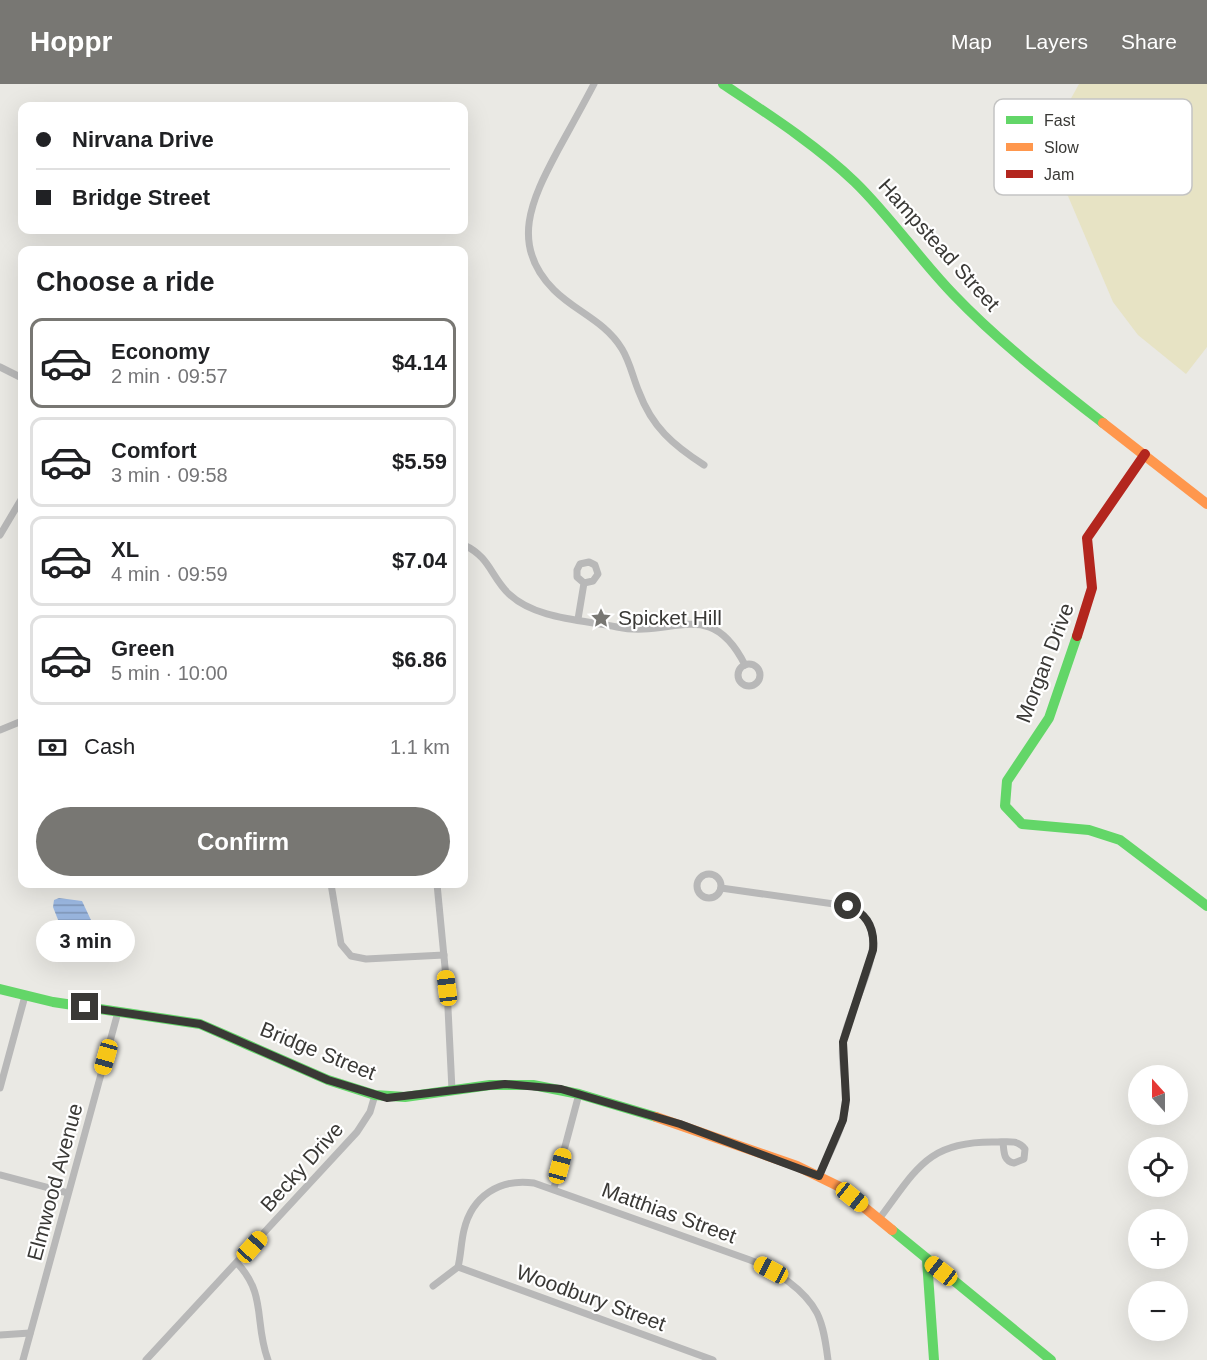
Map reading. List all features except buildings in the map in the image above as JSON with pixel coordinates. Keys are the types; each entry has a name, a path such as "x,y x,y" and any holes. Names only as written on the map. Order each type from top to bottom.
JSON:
{"street":[{"path":"594,84 532,204 528,226 530,249 547,284 558,295 602,325 622,349 648,413 661,432 678,448 704,465"},
{"name":"Hampstead Street","path":"723,84 820,153 854,181 917,256 973,315 1037,370 1207,504"},
{"path":"0,367 18,376"},
{"name":"Morgan Drive","path":"1145,454 1088,538 1087,554 1093,579 1091,595 1048,718 1008,781 1004,801 1010,814 1022,824 1089,830 1120,840 1207,906"},
{"path":"0,535 18,505"},
{"path":"468,547 484,558 507,592 517,601 538,610 634,630 653,630 682,623 708,626 732,643 745,665"},
{"path":"578,619 584,583"},
{"path":"0,730 18,724"},
{"path":"333,888 341,944 351,956 366,959 444,955"},
{"path":"436,888 444,955 452,1090"},
{"path":"721,888 848,906 863,914 871,927 873,950 843,1042 845,1108 839,1131 819,1176"},
{"name":"Bridge Street","path":"0,988 25,996 118,1012 176,1019 208,1027 328,1080 375,1095 405,1097 520,1084 579,1094 688,1127 819,1176 838,1186 1051,1360"},
{"path":"0,1088 25,996"},
{"name":"Elmwood Avenue","path":"23,1360 118,1012"},
{"path":"554,1188 579,1094"},
{"name":"Becky Drive","path":"149,1359 357,1132 370,1112 375,1095"},
{"path":"879,1219 917,1169 934,1154 962,1142 1003,1142"},
{"path":"0,1175 68,1193"},
{"name":"Matthias Street","path":"458,1267 467,1222 486,1193 500,1185 514,1182 554,1188 750,1260 771,1270 796,1289 817,1312 828,1360"},
{"path":"927,1260 934,1360"},
{"path":"237,1263 248,1275 255,1288 262,1344 268,1360"},
{"path":"434,1286 458,1267"},
{"name":"Woodbury Street","path":"458,1267 713,1360"},
{"path":"0,1335 30,1333"}],"shaded area":[{"path":"1079,84 1207,84 1207,347 1186,374 1138,335 1113,302 1067,195 1192,195 1192,99 1071,99"}],"water":[{"path":"59,898 82,901 99,937 92,947 69,948 53,907 54,900"}],"traffic: fast":[{"path":"723,84 791,130 840,168 868,195 941,281 971,312 1026,362 1103,423"},
{"path":"1077,636 1049,718 1007,781 1005,806 1022,824 1089,830 1120,840 1207,906"},
{"path":"0,989 53,1002 200,1024 328,1080 375,1095 405,1097 490,1085 533,1085 579,1094 656,1117"},
{"path":"892,1230 1051,1360"},
{"path":"927,1260 934,1360"}],"traffic: slow":[{"path":"1103,423 1207,504"},
{"path":"656,1117 797,1166 838,1186 892,1230"}],"traffic: jam":[{"path":"1077,636 1092,588 1087,538 1145,454"}],"place":[{"name":"Spicket Hill","path":"601,618"}],"route":[{"path":"85,1007 200,1024 328,1080 387,1098 505,1084 561,1089 680,1124 819,1176 843,1120 846,1091 843,1042 871,959 874,943 871,927 863,914 848,906"}]}
